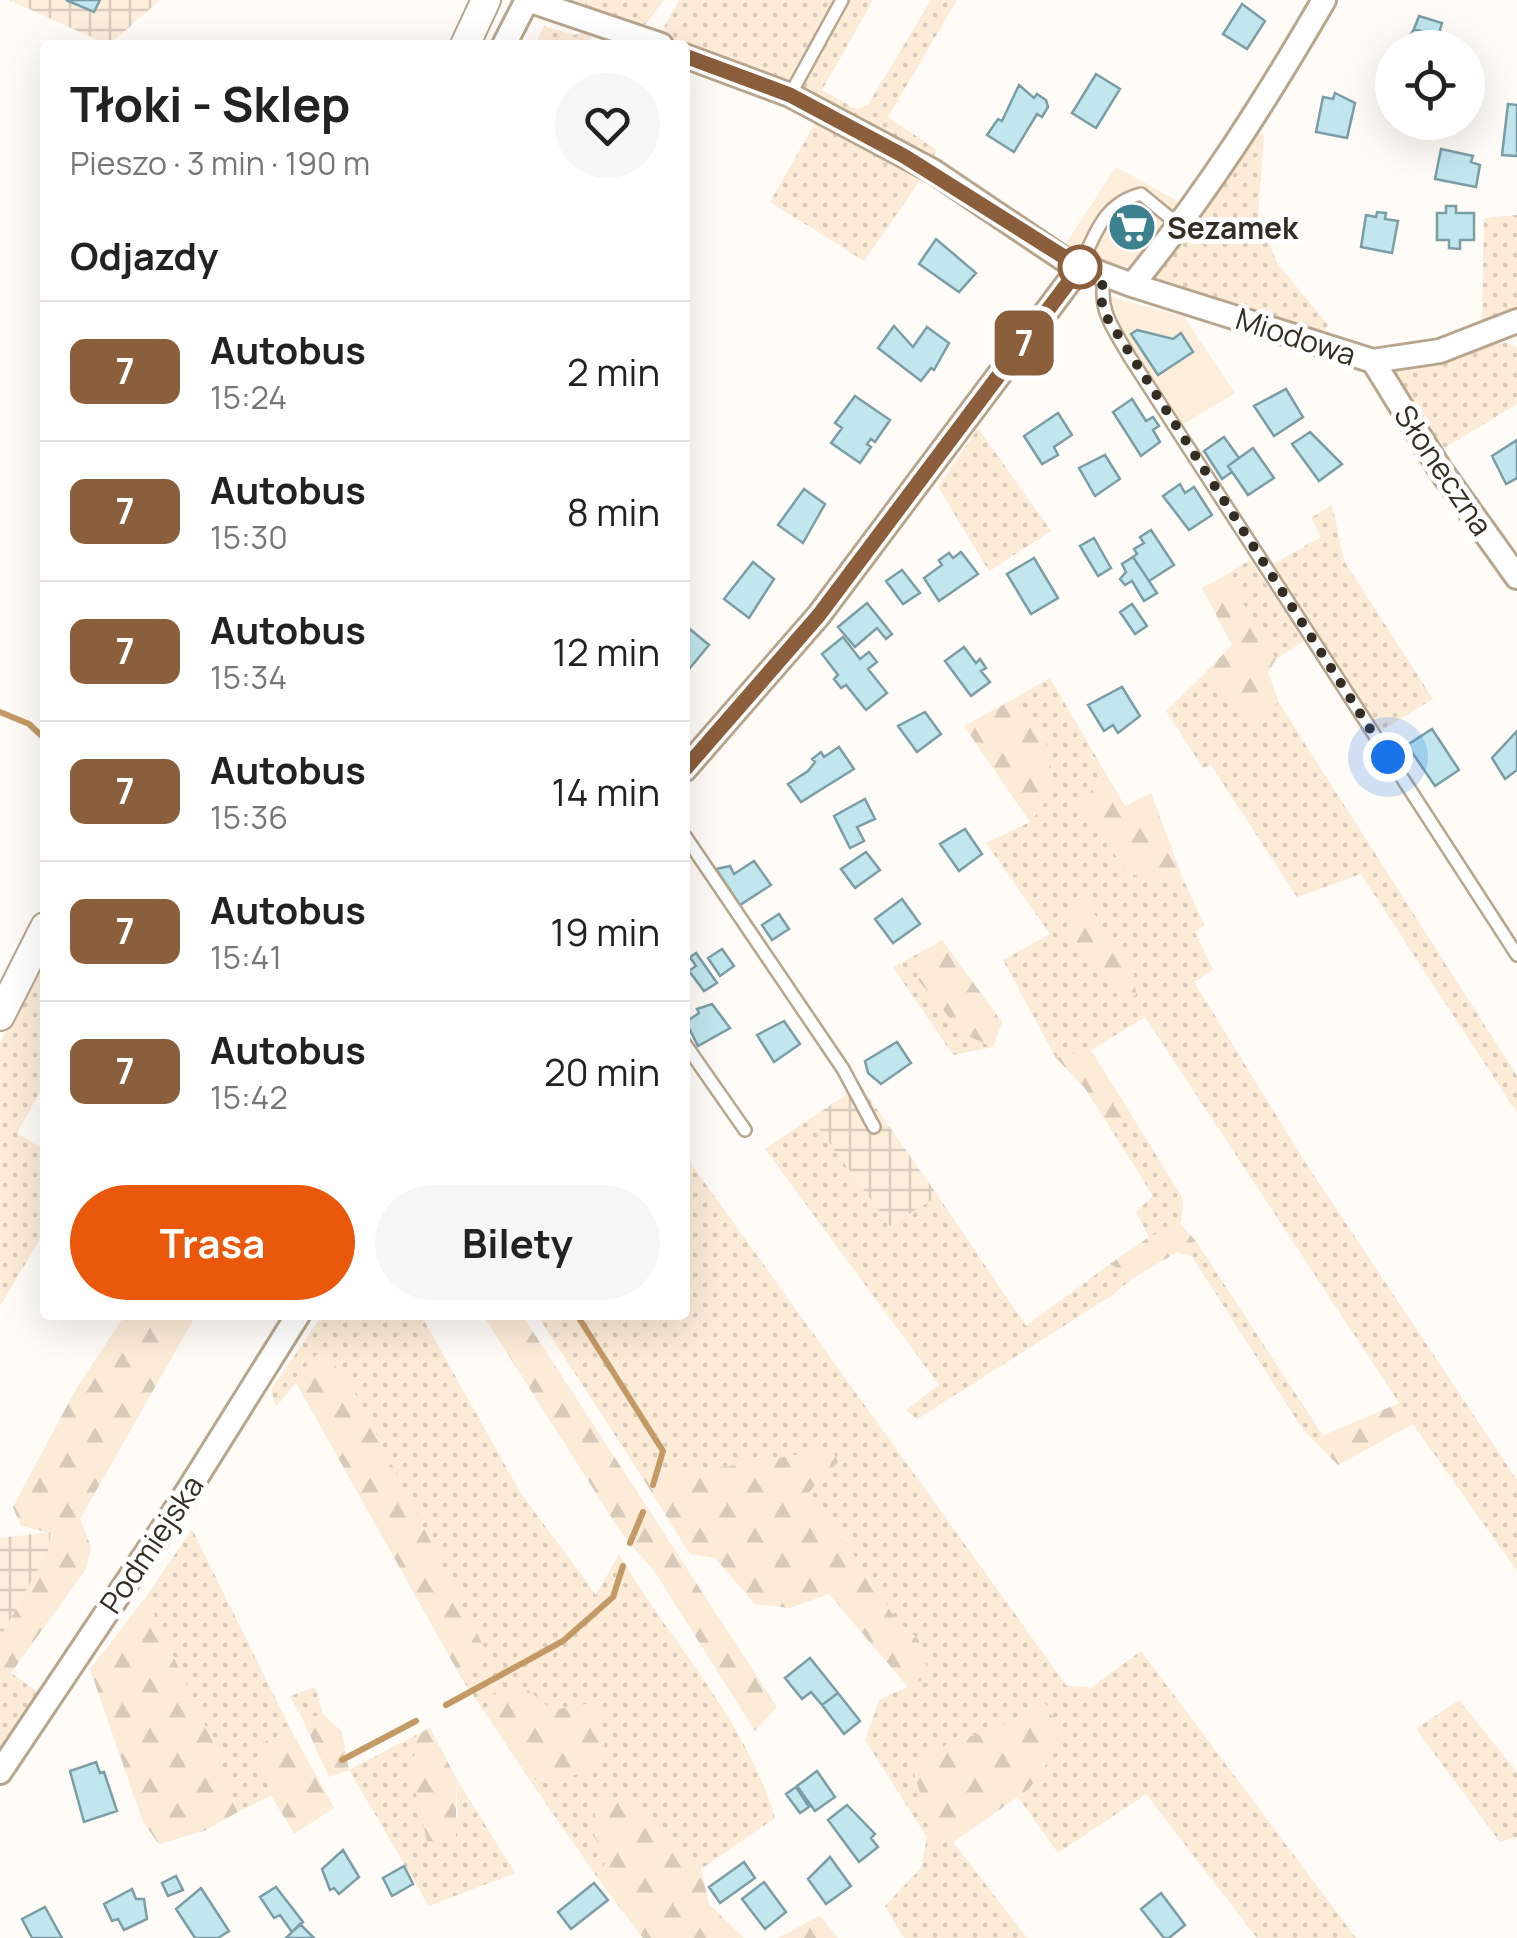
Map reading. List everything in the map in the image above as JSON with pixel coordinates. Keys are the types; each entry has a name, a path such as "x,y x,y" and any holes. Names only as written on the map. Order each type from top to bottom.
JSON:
{"street":[{"path":"468,40 486,0"},
{"path":"507,40 527,0 645,40"},
{"path":"1132,285 1180,226 1261,108 1324,0"},
{"name":"Miodowa","path":"690,58 790,95 933,171 1080,267 1132,285 1373,361 1440,351 1517,321"},
{"path":"690,763 819,615 1080,267"},
{"name":"Słoneczna","path":"1373,361 1441,471 1517,577"},
{"path":"0,1016 40,936"},
{"name":"Podmiejska","path":"0,1772 184,1497 295,1320"}],"lane":[{"path":"790,95 842,0"},
{"path":"1080,267 1101,222 1119,200 1141,194 1180,226"},
{"path":"1105,276 1100,293 1112,328 1517,955"},
{"path":"690,843 843,1069 874,1128"},
{"path":"690,1051 745,1130"}],"shaded area":[{"path":"9,0 160,0 115,40 98,40"},
{"path":"1116,167 1183,204 1143,260 1124,267 1095,263 1065,245"},
{"path":"1107,296 1184,317 1235,393 1180,426 1107,312"},
{"path":"860,1085 938,1196 890,1226 811,1118"},
{"path":"51,1532 48,1551 0,1638 0,1538"}],"green space":[{"path":"576,0 664,0 641,30 585,9 586,4"},
{"path":"679,0 837,0 793,76 784,82 690,47 690,40 663,37 662,31"},
{"path":"849,0 873,0 822,90 856,109 867,106 931,0 957,0 888,117 937,150 933,157 802,91 801,85"},
{"path":"544,26 574,35 588,32 591,39 590,40 537,40"},
{"path":"817,120 924,175 864,261 770,202"},
{"path":"1264,133 1258,214 1277,263 1328,325 1324,332 1155,286 1155,278 1255,136"},
{"path":"1517,215 1517,309 1482,324 1484,218"},
{"path":"1506,342 1517,348 1517,404 1441,450 1390,372 1393,366"},
{"path":"978,428 1051,531 989,571 938,487"},
{"path":"1332,505 1344,561 1433,699 1379,732 1270,566 1321,537 1311,518"},
{"path":"1250,560 1304,641 1276,659 1226,575"},
{"path":"1226,575 1276,659 1268,672 1279,703 1257,724 1203,675 1232,645 1202,588"},
{"path":"1203,675 1257,724 1279,703 1517,1076 1517,1113 1361,874 1297,897 1211,765 1203,768 1166,711"},
{"path":"1050,678 1105,772 1079,807 1158,885 1182,876 1204,925 1195,932 1213,970 1194,982 1305,1162 1517,1480 1517,1571 1413,1424 1145,1017 1091,1050 1056,1058 1003,960 1050,934 986,843 1030,822 1055,789 1046,743 1010,701"},
{"path":"1010,701 1046,743 1055,789 1030,822 964,726"},
{"path":"1105,772 1125,806 1151,793 1182,876 1158,885 1128,872 1079,807"},
{"path":"1081,895 1133,968 1136,995 1121,1000 1066,928"},
{"path":"942,940 1002,1022 993,1047 963,1034 918,980 923,951"},
{"path":"923,951 918,980 963,1034 993,1047 953,1055 893,967"},
{"path":"40,967 40,1092 17,1133 40,1147 40,1239 0,1306 0,1043"},
{"path":"1091,1050 1129,1111 1114,1134 1084,1087 1056,1058"},
{"path":"1129,1111 1183,1199 1181,1225 1149,1237 1136,1212 1153,1196 1114,1134"},
{"path":"811,1118 890,1226 938,1196 1026,1326 1110,1264 1133,1278 1111,1296 917,1419 906,1410 939,1385 765,1149"},
{"path":"690,1162 1066,1685 1091,1688 1141,1651 1356,1938 1257,1938 1146,1794 1058,1853 1018,1797 1029,1789 1044,1701 994,1730 950,1742 913,1769 930,1828 927,1837 865,1740 879,1700 929,1677 919,1640 895,1618 832,1522 805,1496 837,1463 832,1449 723,1467 639,1472 540,1320 690,1320"},
{"path":"1181,1225 1196,1241 1133,1278 1110,1264 1149,1237"},
{"path":"1196,1241 1323,1436 1313,1440 1304,1431 1191,1255 1177,1253"},
{"path":"122,1320 193,1320 80,1519 91,1547 86,1569 11,1673 0,1673 0,1638 48,1551 51,1533 21,1526 13,1507 76,1389"},
{"path":"319,1320 424,1320 520,1492 596,1595 619,1554 746,1747 775,1818 701,1869 678,1840 617,1797 597,1801 608,1859 597,1877 529,1779 553,1780 553,1710 493,1695 486,1714 462,1679 484,1649 358,1398 323,1349 276,1407 271,1390"},
{"path":"486,1320 525,1320 777,1707 755,1731 655,1572 622,1534"},
{"path":"323,1348 358,1398 485,1649 462,1679 294,1379"},
{"path":"1399,1403 1413,1424 1338,1465 1313,1440"},
{"path":"832,1449 838,1462 805,1496 832,1522 895,1618 919,1640 929,1677 908,1687 829,1594 790,1608 755,1604 715,1558 690,1554 639,1472 723,1467"},
{"path":"192,1529 291,1730 255,1746 271,1795 238,1812 221,1760 146,1597"},
{"path":"146,1597 221,1760 238,1812 204,1831 159,1844 143,1822 90,1669"},
{"path":"0,1673 11,1673 42,1695 0,1759"},
{"path":"519,1683 553,1710 592,1703 607,1734 598,1770 553,1780 529,1779 486,1714 493,1695"},
{"path":"315,1687 323,1714 303,1720 290,1696"},
{"path":"1459,1700 1517,1772 1517,1837 1500,1842 1416,1729"},
{"path":"1044,1701 1064,1739 1029,1789 953,1842 927,1837 930,1828 913,1769 950,1742 994,1730"},
{"path":"323,1714 342,1732 349,1770 329,1777 303,1720"},
{"path":"430,1728 456,1778 456,1842 427,1841 412,1777 416,1735"},
{"path":"291,1730 334,1808 294,1834 271,1795 255,1746"},
{"path":"416,1735 412,1777 458,1818 456,1778 515,1873 429,1906 349,1770"},
{"path":"617,1797 678,1840 701,1869 709,1904 744,1938 643,1938 597,1877 608,1859 594,1836 596,1801"},
{"path":"927,1837 953,1842 1027,1938 904,1938 885,1906 921,1868"},
{"path":"819,1916 838,1938 778,1938"}],"building":[{"path":"66,0 100,0 94,12"},
{"path":"1242,4 1265,21 1247,49 1223,34"},
{"path":"1419,16 1442,23 1440,30 1414,29"},
{"path":"1096,74 1120,89 1096,128 1072,113"},
{"path":"1019,85 1034,98 1037,94 1046,100 1048,107 1042,117 1037,114 1014,152 987,135 998,119 1002,121"},
{"path":"1335,93 1355,103 1347,138 1316,132 1323,97 1333,99"},
{"path":"1508,104 1517,105 1517,156 1502,155"},
{"path":"1441,149 1473,156 1471,162 1480,165 1476,187 1435,179"},
{"path":"1446,206 1456,206 1456,213 1474,213 1474,240 1460,240 1460,249 1449,248 1449,240 1437,240 1437,213 1446,213"},
{"name":"Sezamek","path":"1130,207 1151,222 1132,248 1112,233"},
{"path":"1377,212 1386,213 1385,219 1398,221 1392,253 1361,247 1366,215 1376,217"},
{"path":"936,239 976,273 959,292 919,264"},
{"path":"894,326 913,347 927,327 949,343 934,370 931,368 921,381 878,348"},
{"path":"1137,330 1173,339 1181,333 1193,352 1158,375 1131,334"},
{"path":"1286,389 1303,417 1274,436 1254,406"},
{"path":"855,396 890,420 875,442 871,439 867,444 871,447 860,463 831,443 842,428 835,423"},
{"path":"1132,399 1146,421 1153,417 1159,426 1153,430 1160,442 1141,456 1113,412"},
{"path":"1058,413 1072,435 1054,447 1058,455 1042,464 1024,436"},
{"path":"1310,432 1342,464 1319,481 1292,444"},
{"path":"1224,437 1239,458 1228,466 1232,472 1222,479 1204,451"},
{"path":"1517,440 1517,478 1506,484 1492,456"},
{"path":"1253,448 1274,478 1248,495 1228,466"},
{"path":"1105,455 1120,479 1095,496 1079,468"},
{"path":"1180,484 1185,493 1194,487 1212,515 1189,530 1163,496"},
{"path":"804,489 825,504 803,543 778,525"},
{"path":"1151,530 1174,565 1149,581 1133,557 1137,554 1134,549 1144,543 1140,537"},
{"path":"1094,538 1111,568 1098,576 1080,546"},
{"path":"961,552 978,574 939,601 924,578 942,565 939,560 949,553 953,558"},
{"path":"1133,557 1157,593 1144,601 1132,581 1125,585 1120,579 1126,572 1122,564"},
{"path":"1034,558 1058,598 1031,614 1007,574"},
{"path":"753,562 774,579 749,618 724,599"},
{"path":"902,570 920,593 903,604 886,581"},
{"path":"867,603 892,634 886,639 877,628 855,647 838,627"},
{"path":"1132,604 1147,626 1135,634 1120,612"},
{"path":"690,629 709,645 690,668"},
{"path":"843,637 860,659 869,652 877,662 868,669 887,693 866,710 846,685 841,688 834,679 838,675 822,654"},
{"path":"964,647 976,663 980,659 986,668 981,671 990,682 971,696 945,661"},
{"path":"1122,687 1140,716 1118,733 1113,725 1104,731 1088,705"},
{"path":"925,712 941,734 917,752 898,726"},
{"path":"1432,729 1459,770 1435,786 1407,745"},
{"path":"1517,731 1517,770 1505,779 1492,758"},
{"path":"839,747 854,769 801,802 788,784 808,771 815,762 812,759 821,752 824,757"},
{"path":"865,799 875,819 857,827 864,841 850,848 834,816"},
{"path":"965,829 982,854 959,871 940,844"},
{"path":"866,852 880,870 855,888 841,869"},
{"path":"754,861 771,885 740,905 716,869 730,866 734,874"},
{"path":"902,899 920,924 893,943 875,919"},
{"path":"779,914 789,929 772,940 762,925"},
{"path":"722,949 734,966 720,976 708,958"},
{"path":"696,953 717,983 704,991 690,972 696,966 690,957"},
{"path":"712,1004 730,1028 698,1046 690,1030 690,1019 699,1013 697,1009"},
{"path":"784,1021 800,1044 774,1062 757,1035"},
{"path":"897,1042 911,1063 881,1084 868,1073 865,1061"},
{"path":"810,1658 838,1693 822,1705 811,1692 802,1699 785,1678"},
{"path":"838,1693 860,1721 844,1734 822,1705"},
{"path":"96,1762 100,1773 104,1772 117,1811 84,1822 70,1771"},
{"path":"817,1771 835,1797 815,1811 797,1786"},
{"path":"796,1787 809,1807 800,1813 786,1794"},
{"path":"847,1805 875,1834 871,1838 878,1847 859,1862 828,1820"},
{"path":"343,1850 359,1877 339,1894 334,1888 330,1890 322,1869"},
{"path":"830,1857 851,1886 826,1904 808,1879"},
{"path":"744,1862 755,1878 720,1903 709,1887"},
{"path":"404,1866 413,1884 392,1896 383,1878"},
{"path":"176,1876 183,1890 168,1896 162,1883"},
{"path":"764,1882 786,1912 765,1929 742,1899"},
{"path":"594,1883 608,1900 571,1929 558,1912"},
{"path":"276,1887 303,1922 292,1932 280,1915 274,1918 260,1897"},
{"path":"201,1888 229,1931 218,1938 195,1938 176,1909"},
{"path":"132,1889 136,1899 144,1899 147,1919 124,1930 118,1919 112,1921 104,1904"},
{"path":"1161,1893 1185,1925 1169,1938 1164,1938 1141,1909"},
{"path":"45,1907 62,1938 32,1938 22,1919"},
{"path":"300,1924 314,1938 286,1938"}],"waterway":[{"path":"0,712 29,724 40,734"},
{"path":"580,1320 663,1451 653,1485"},
{"path":"630,1543 643,1512"},
{"path":"446,1705 563,1641 613,1597 623,1566"},
{"path":"342,1760 416,1721"}],"bus line":[{"name":"7","path":"690,58 790,95 933,171 1080,267 819,615 690,763"}],"place":[{"name":"Sezamek","path":"1132,227"}],"route":[{"path":"1080,267 1105,276 1100,293 1104,313 1388,757"}]}
